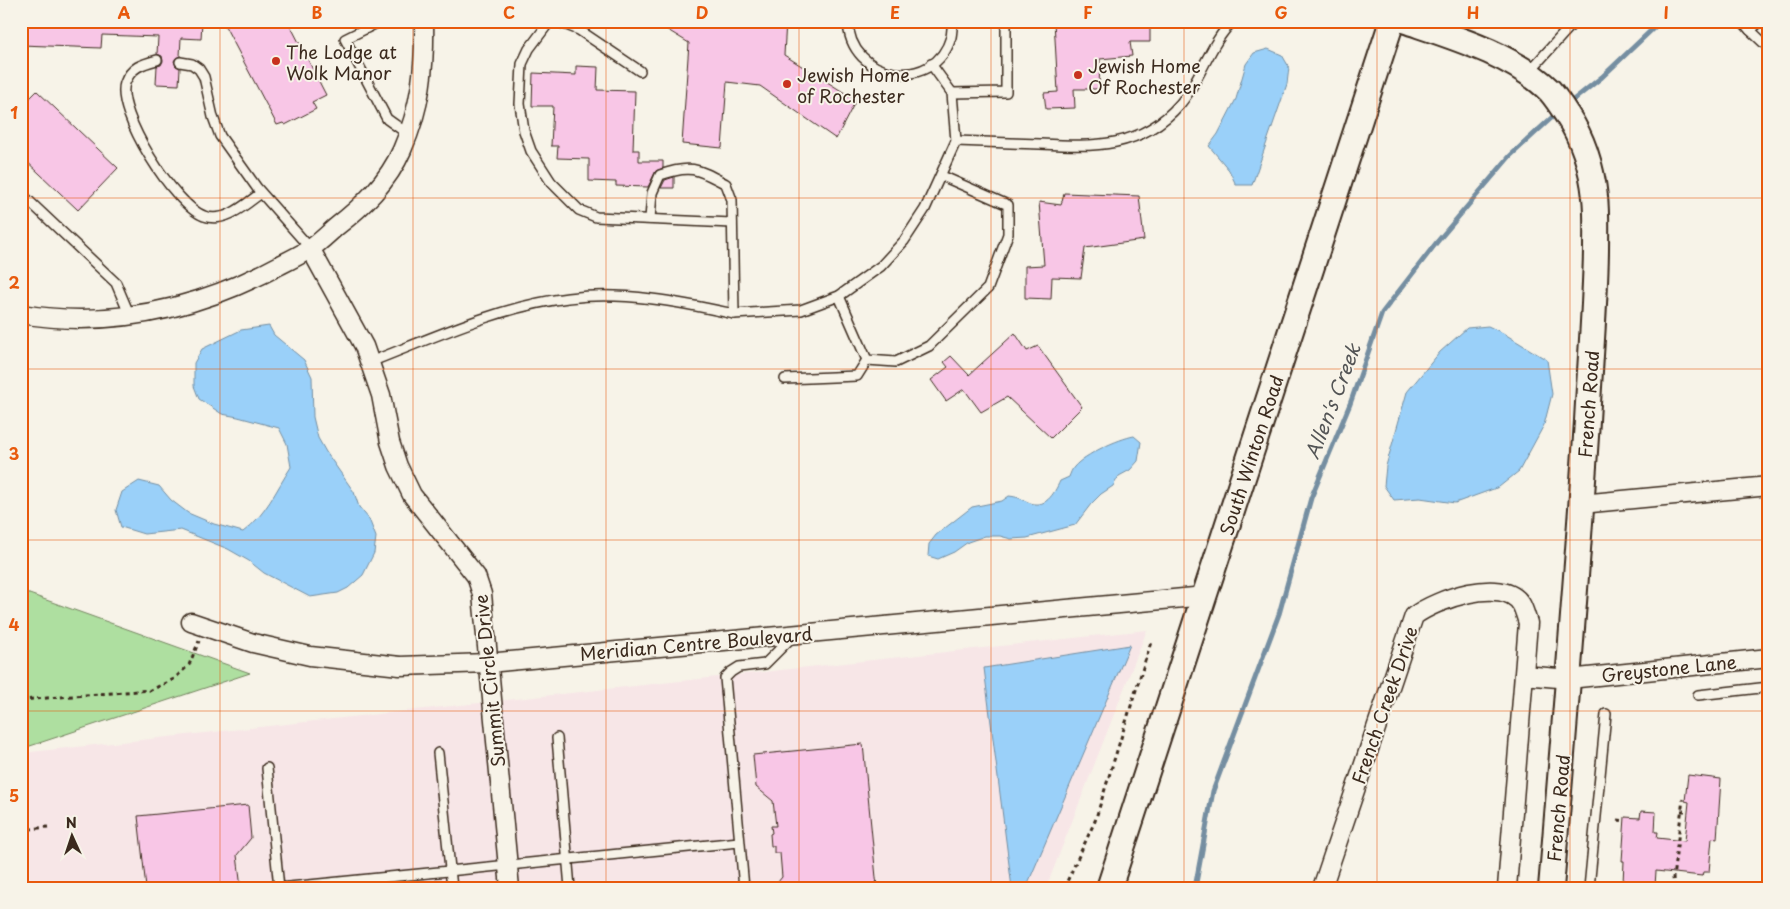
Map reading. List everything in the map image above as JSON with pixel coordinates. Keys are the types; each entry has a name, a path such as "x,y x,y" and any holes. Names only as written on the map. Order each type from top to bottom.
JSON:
{"street":[{"path":"21,314 45,318 80,320 152,313 224,292 260,276 310,248 360,208 390,172 402,152 418,102 422,82 424,21"},
{"name":"South Winton Road","path":"1109,888 1392,21"},
{"name":"French Road","path":"1406,21 1457,39 1496,56 1534,78 1550,92 1566,114 1577,133 1592,173 1596,200 1595,280 1569,679 1551,888"},
{"name":"Summit Circle Drive","path":"310,248 364,346 381,394 390,442 398,466 412,495 476,576 482,594 510,888"},
{"path":"1581,504 1769,486"},
{"name":"French Creek Drive","path":"1322,888 1414,616 1424,609 1470,592 1488,590 1506,593 1521,603 1528,622 1507,888"},
{"name":"Meridian Centre Boulevard","path":"198,624 253,643 310,656 400,666 488,663 1205,596"},
{"name":"Greystone Lane","path":"1569,679 1769,658"},
{"path":"1524,675 1569,679"}],"lane":[{"path":"381,21 345,39 387,119 408,134"},
{"path":"550,21 529,49 522,64 520,104 524,131 532,151 551,182 579,210 596,217 732,223"},
{"path":"556,21 579,30 640,71"},
{"path":"848,21 848,32 854,48 866,62 880,71 898,75 916,72 931,64 943,52 951,37 953,21"},
{"path":"952,93 1006,92 1006,21"},
{"path":"956,141 1080,146 1106,145 1131,139 1160,124 1180,104 1195,83 1216,44 1233,21"},
{"path":"1534,78 1575,21"},
{"path":"1742,21 1769,48"},
{"path":"1750,30 1762,21"},
{"path":"157,60 140,64 131,71 125,84 124,93 141,144 161,175 191,209 204,216 216,217 233,213 261,193"},
{"path":"180,62 192,64 199,69 204,77 213,117 220,136 261,193 310,248"},
{"path":"370,362 510,310 568,298 616,295 673,301 734,314 801,310 839,296 881,266 904,241 926,209 956,141 952,93 931,64"},
{"path":"650,219 652,193 660,174 676,169 698,169 726,184 732,200 734,314"},
{"path":"866,360 896,362 929,346 988,288 1008,234 1008,205 942,176"},
{"path":"21,205 27,199 116,283 130,316"},
{"path":"839,296 866,360"},
{"path":"785,380 857,376 866,360"},
{"path":"744,888 725,678 739,667 765,664 796,633"},
{"path":"1698,695 1769,687"},
{"path":"1589,888 1606,714"},
{"path":"557,738 570,888"},
{"path":"438,753 452,888"},
{"path":"267,768 279,888 739,842"}],"path":[{"path":"21,700 151,690 174,679 189,665 198,624"},
{"path":"1064,888 1095,821 1151,642"},
{"path":"1674,888 1683,799"},
{"path":"1681,810 1688,811"},
{"path":"1618,820 1625,821"},
{"path":"21,830 48,827"}],"shaded area":[{"path":"1147,630 1046,888 22,888 21,753"}],"green space":[{"path":"21,591 250,673 21,749"}],"water":[{"path":"1268,49 1282,55 1289,67 1287,84 1252,185 1236,185 1229,170 1209,146 1218,134 1236,99 1246,64 1254,53"},
{"path":"269,326 274,335 304,360 312,377 313,417 318,438 354,492 359,507 369,519 376,537 374,553 363,575 348,588 338,593 310,597 264,573 249,561 228,549 181,530 144,534 121,527 116,510 122,492 139,481 159,486 171,500 188,513 214,524 243,532 258,518 291,467 287,444 279,428 222,414 199,399 194,386 194,363 202,349 241,330"},
{"path":"1488,326 1547,360 1552,394 1544,425 1519,471 1499,487 1455,503 1420,498 1394,500 1384,486 1386,466 1407,392 1440,352 1467,328"},
{"path":"1134,436 1141,442 1138,461 1130,470 1119,476 1113,486 1091,504 1075,525 1027,538 1011,539 1000,536 985,536 968,542 954,552 938,559 928,556 929,544 936,535 972,507 1002,501 1009,496 1034,504 1044,502 1052,495 1060,481 1069,477 1073,468 1079,462 1094,452"},
{"path":"1130,645 1026,888 1012,888 984,668"}],"building":[{"path":"21,21 202,21 201,39 181,38 180,56 174,61 176,66 180,68 179,85 156,84 157,66 161,65 163,61 162,56 157,54 158,37 102,35 101,48 21,45"},
{"name":"The Lodge at Wolk Manor","path":"234,21 288,21 326,95 312,102 316,109 285,125 283,123 277,125 225,26"},
{"name":"Jewish Home of Rochester","path":"653,21 786,21 784,55 856,100 836,139 760,86 727,82 722,148 682,144 689,43"},
{"name":"Jewish Home Of Rochester","path":"1054,21 1150,21 1150,42 1130,42 1132,56 1100,59 1099,89 1074,89 1075,108 1046,109 1044,93 1058,92"},
{"path":"576,66 598,67 597,90 635,91 633,150 639,150 639,161 663,161 663,168 656,171 648,187 616,186 616,182 589,181 589,159 557,158 558,146 551,146 553,106 532,106 533,73 576,75"},
{"path":"37,91 118,168 78,210 21,156 21,107"},
{"path":"674,177 674,188 661,188 665,180"},
{"path":"1064,193 1139,196 1144,240 1085,248 1081,278 1052,277 1051,299 1025,298 1025,266 1044,265 1039,202 1061,205"},
{"path":"1015,333 1027,351 1038,346 1082,407 1051,438 1007,397 981,412 964,389 946,401 931,380 948,367 944,362 951,356 969,375"},
{"path":"863,744 877,888 773,888 782,877 780,853 774,853 774,846 771,846 771,826 776,826 773,801 756,787 753,755"},
{"path":"1688,775 1721,779 1717,839 1712,838 1709,872 1703,872 1702,876 1656,871 1655,886 1623,883 1624,861 1622,861 1625,817 1640,818 1641,811 1656,812 1655,832 1658,832 1657,838 1685,841 1689,802 1685,801"},
{"path":"248,805 251,838 237,855 241,888 146,888 138,816"}],"waterway":[{"name":"Allen's Creek","path":"1567,105 1602,77 1661,21"},
{"name":"Allen's Creek","path":"1195,888 1213,791 1279,614 1311,498 1350,404 1382,313 1437,242 1510,156 1559,111"}],"place":[{"name":"The Lodge at Wolk Manor","path":"276,61"},
{"name":"Jewish Home Of Rochester","path":"1078,75"},
{"name":"Jewish Home of Rochester","path":"787,84"}]}
